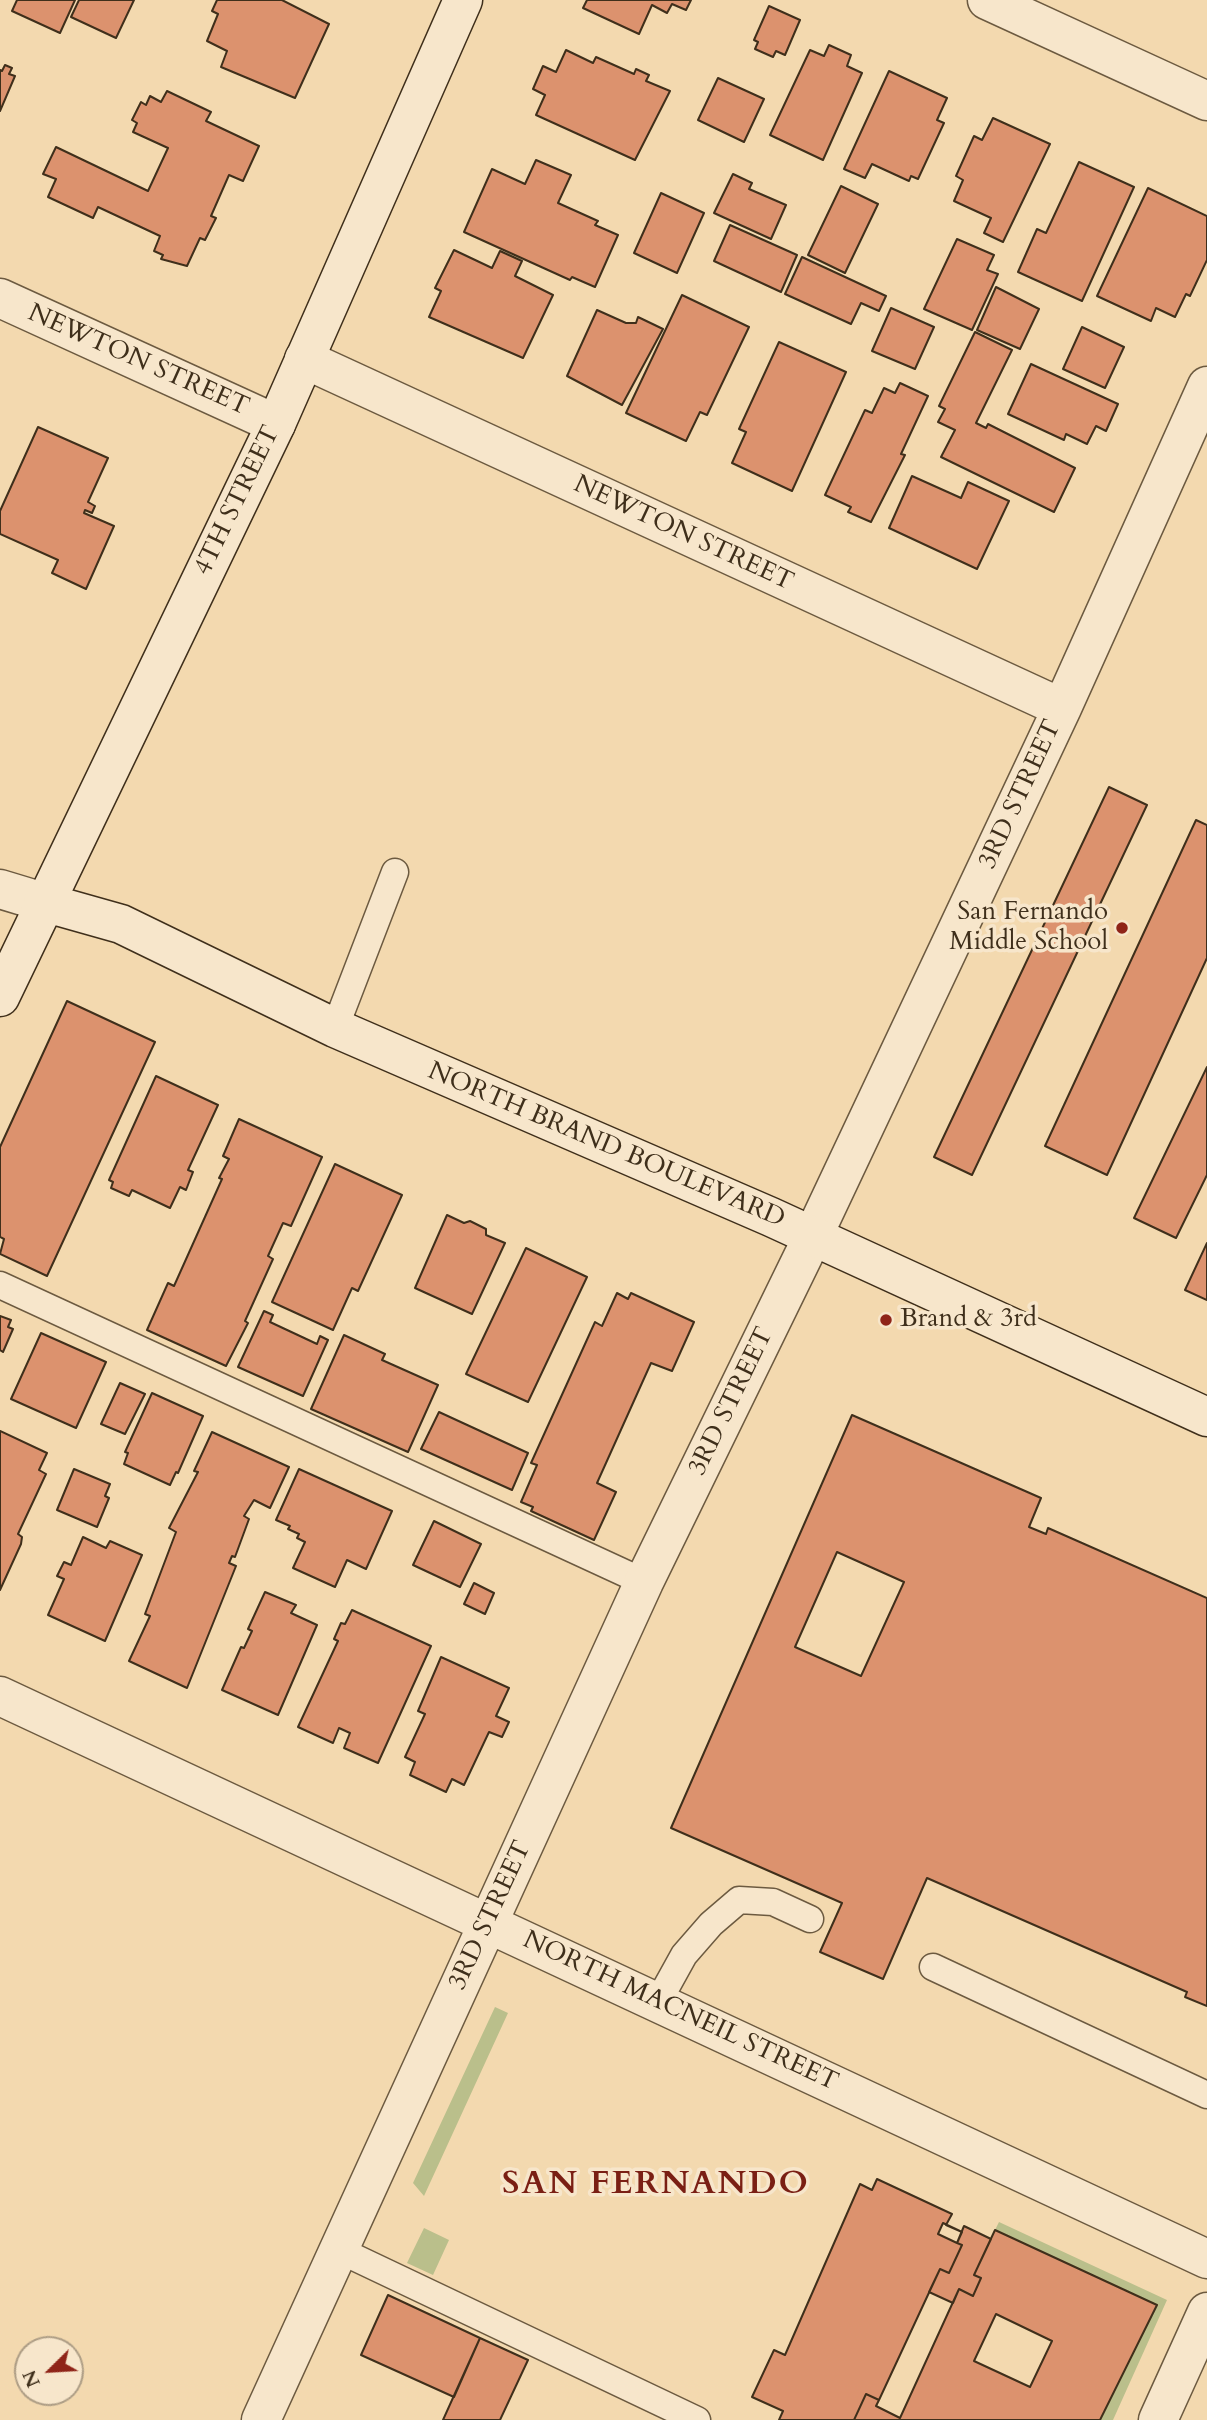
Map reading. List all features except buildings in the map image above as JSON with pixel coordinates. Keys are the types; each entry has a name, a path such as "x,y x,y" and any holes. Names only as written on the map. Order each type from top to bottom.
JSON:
{"street":[{"name":"4TH STREET","path":"0,996 43,902 276,424 463,0"},
{"path":"987,0 1207,101"},
{"name":"NEWTON STREET","path":"0,298 276,424"},
{"name":"NEWTON STREET","path":"304,359 1062,708"},
{"name":"3RD STREET","path":"261,2420 644,1582 813,1236 1062,708 1207,386"},
{"name":"NORTH BRAND BOULEVARD","path":"0,889 121,924 335,1028 813,1236 1207,1417"},
{"name":"NORTH MACNEIL STREET","path":"0,1696 1207,2259"},
{"path":"1158,2420 1207,2312"}],"lane":[{"path":"335,1028 395,872"},
{"path":"0,1285 644,1582"},
{"path":"658,2002 684,1955 710,1924 739,1900 773,1902 810,1919"},
{"path":"933,1967 1207,2095"},
{"path":"339,2250 697,2420"}],"green space":[{"path":"495,2007 508,2013 424,2196 413,2183"},
{"path":"999,2222 1167,2300 1113,2420 1100,2420 1157,2305 995,2230"},
{"path":"424,2228 449,2240 433,2275 407,2263"}],"place":[{"name":"San Fernando Middle School","path":"1122,928"},
{"name":"Brand & 3rd","path":"886,1320"}],"district":[{"name":"SAN FERNANDO","path":"656,2185"}]}
